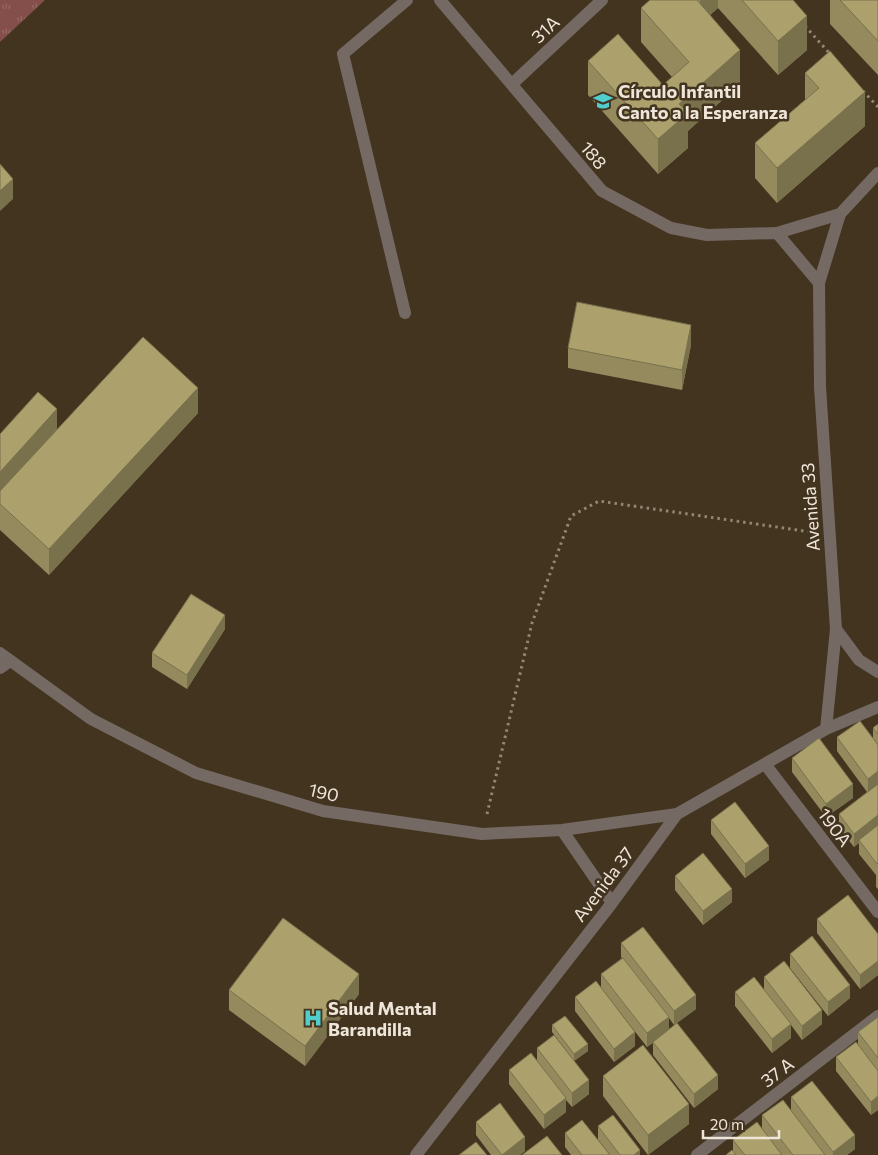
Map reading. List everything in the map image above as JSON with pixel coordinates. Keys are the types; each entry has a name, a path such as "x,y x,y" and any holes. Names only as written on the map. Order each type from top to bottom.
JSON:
{"street":[{"path":"405,313 343,54 407,0"},
{"name":"188","path":"440,0 602,192 672,228 707,235 777,232"},
{"name":"31A","path":"512,84 602,0"},
{"name":"Avenida 33","path":"826,729 836,629 820,387 819,283 840,214 878,173"},
{"path":"819,283 777,232 840,214"},
{"path":"836,629 859,660 878,672"},
{"name":"190","path":"0,653 5,665 91,719 196,773 323,811 482,834 562,830 677,814"},
{"name":"Avenida 37","path":"416,1155 612,903 677,814 826,729 878,707"},
{"name":"190A","path":"765,764 878,912"},
{"path":"562,830 612,903"},
{"name":"37 A","path":"697,1155 878,1016"}],"path":[{"path":"800,22 833,57"},
{"path":"859,86 878,108"},
{"path":"482,834 532,623 571,516 600,501 829,535"}],"green space":[{"path":"0,0 45,0 0,42"}],"building":[{"path":"650,0 697,0 740,50 679,104 688,113 658,139 588,61 618,34 663,85 689,62 641,8"},
{"path":"742,0 793,0 807,16 778,41"},
{"path":"840,0 878,0 878,41"},
{"path":"830,51 865,92 777,168 755,143 819,88 805,73"},
{"path":"0,164 13,179 0,191"},
{"path":"577,302 691,325 682,370 568,348"},
{"path":"143,337 198,388 49,549 0,504 0,491"},
{"path":"38,392 57,409 0,472 0,434"},
{"path":"191,594 225,615 187,675 152,653"},
{"path":"860,721 878,745 878,771 868,779 837,737"},
{"path":"878,724 878,734 873,728"},
{"path":"819,738 853,784 826,804 792,758"},
{"path":"878,784 878,815 854,834 839,814"},
{"path":"735,802 769,846 745,864 711,820"},
{"path":"878,825 878,863 877,864 859,840"},
{"path":"703,853 732,889 703,911 675,876"},
{"path":"848,895 878,934 878,961 860,975 817,919"},
{"path":"283,918 359,974 305,1046 229,990"},
{"path":"643,927 696,995 674,1011 621,943"},
{"path":"812,936 850,985 828,1002 790,954"},
{"path":"623,958 669,1017 647,1033 601,974"},
{"path":"784,961 822,1010 802,1026 764,977"},
{"path":"754,977 791,1024 772,1039 735,992"},
{"path":"596,981 635,1032 614,1049 575,997"},
{"path":"565,1016 588,1044 574,1054 552,1025"},
{"path":"878,1017 878,1058 858,1032"},
{"path":"677,1023 718,1075 694,1094 653,1042"},
{"path":"554,1035 589,1080 572,1093 537,1048"},
{"path":"856,1042 878,1071 878,1096 871,1102 836,1057"},
{"path":"643,1045 689,1104 648,1135 603,1076"},
{"path":"531,1053 566,1098 544,1115 509,1070"},
{"path":"812,1081 855,1135 833,1152 791,1097"},
{"path":"783,1100 825,1155 793,1155 762,1115"},
{"path":"500,1103 525,1137 502,1155 476,1122"},
{"path":"613,1115 640,1150 634,1155 620,1155 598,1126"},
{"path":"582,1120 610,1155 582,1155 565,1133"},
{"path":"757,1122 782,1155 745,1155 733,1140"},
{"path":"547,1136 562,1155 522,1155"},
{"path":"476,1142 487,1155 459,1155"},
{"path":"732,1150 736,1155 726,1155"}],"place":[{"name":"Círculo Infantil Canto a la Esperanza","path":"603,101"},
{"name":"Salud Mental Barandilla","path":"313,1018"}]}
